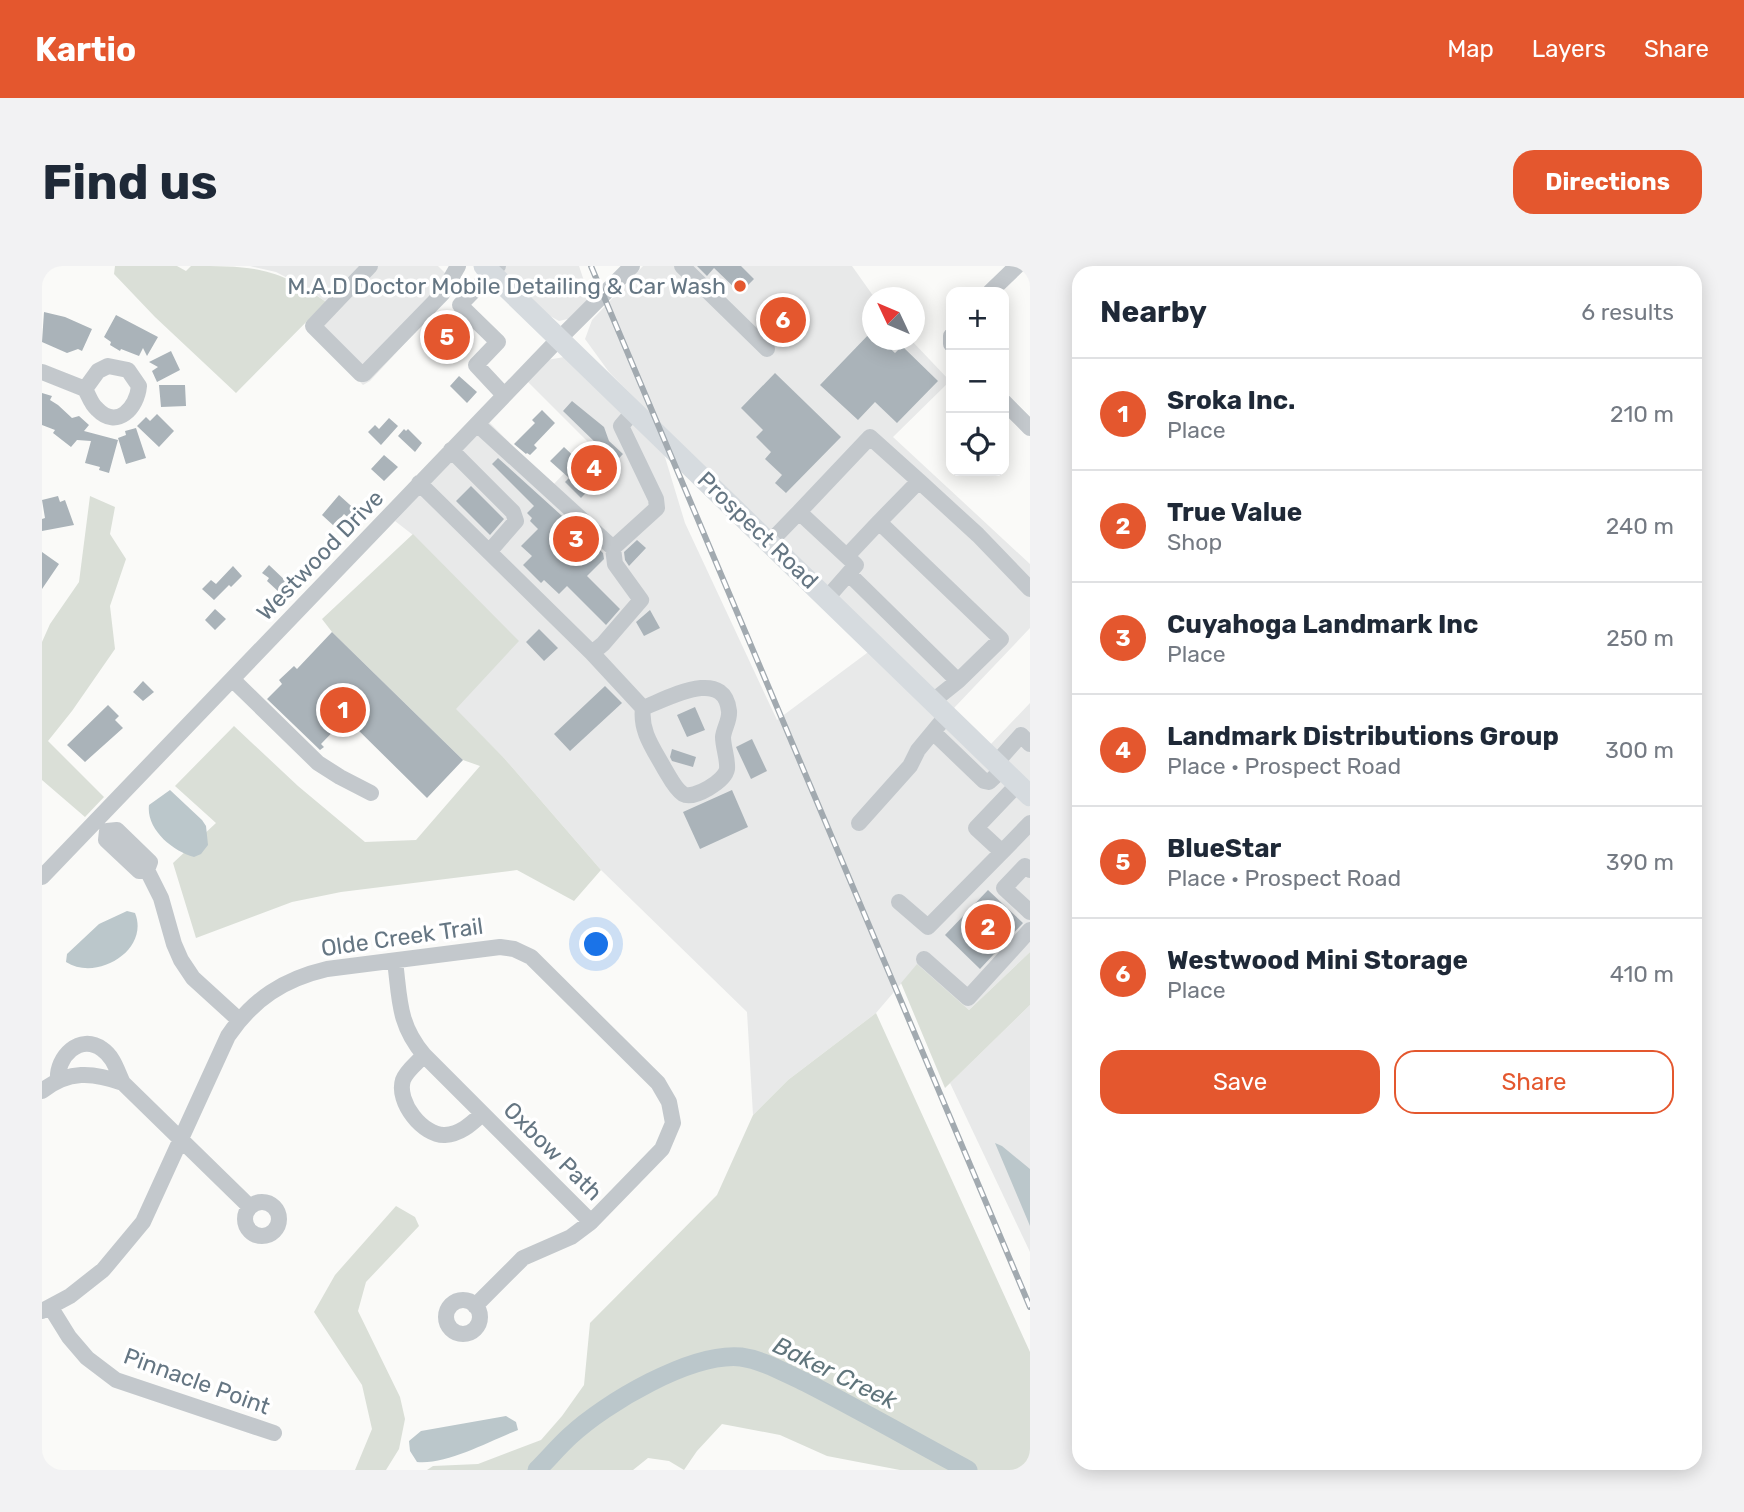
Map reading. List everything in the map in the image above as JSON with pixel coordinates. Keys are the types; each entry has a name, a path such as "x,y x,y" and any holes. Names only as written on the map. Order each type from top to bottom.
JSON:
{"main road":[{"name":"Prospect Road","path":"491,268 634,412 827,598 938,716 1024,790"}],"street":[{"path":"370,266 313,326 361,374 367,373 442,294 458,266"},
{"name":"Westwood Drive","path":"42,877 102,826 232,679 559,338 632,266"},
{"path":"682,266 767,349"},
{"path":"995,287 1017,266"},
{"path":"491,268 460,305 498,342 476,365 504,395"},
{"path":"42,372 85,388"},
{"path":"1009,407 1030,428"},
{"path":"613,548 657,508 656,499 621,425 634,412"},
{"path":"477,424 613,548 615,564 642,600 592,653"},
{"path":"770,542 870,437 978,535 1030,589"},
{"path":"451,450 513,512 516,522 489,552"},
{"path":"847,556 919,481"},
{"path":"419,484 592,653 643,708 642,721 646,734 683,794 690,796 700,792 723,777 727,770 723,736 730,714 719,691 705,687 695,688 643,708"},
{"path":"799,512 856,565 827,598"},
{"path":"859,823 910,766 958,681 1001,639 879,522"},
{"path":"849,574 958,681"},
{"path":"232,679 318,762 371,793"},
{"path":"999,766 1027,735"},
{"path":"1002,852 976,828 1024,790"},
{"path":"899,902 928,927 1030,823"},
{"path":"102,826 117,830 150,862 147,870 161,898 181,960 194,978 239,1020"},
{"path":"1030,870 1025,866 1004,888 1030,912"},
{"path":"924,959 968,998 1030,930"},
{"name":"Olde Creek Trail","path":"47,1310 103,1270 130,1240 149,1212 223,1047 239,1020 264,996 303,975 344,966 500,947 531,957 562,985 658,1083 669,1102 673,1123 662,1149 591,1222 571,1237 523,1258 475,1306"},
{"name":"Oxbow Path","path":"395,961 403,1021 411,1040 591,1222"},
{"path":"58,1080 57,1073 64,1055 79,1045 101,1047 111,1057 123,1083 250,1208"},
{"name":"Oxbow Path","path":"424,1055 404,1076 401,1087 403,1097 417,1120 431,1132 447,1135 468,1127 482,1114"},
{"path":"42,1091 58,1080 79,1074 102,1075 123,1083"},
{"name":"Pinnacle Point","path":"47,1310 87,1358 116,1380 274,1433"}],"shaded area":[{"path":"115,266 177,266 186,271 191,266 262,270 292,281 326,302 236,393 155,317 114,274"},
{"path":"250,266 360,266 326,302 307,288 276,272"},
{"path":"366,266 438,266 455,283 441,304 370,381 363,385 307,328"},
{"path":"495,266 579,266 590,299 572,318 559,321 543,312"},
{"path":"643,266 852,266 867,287 862,287 862,350 921,350 946,377 946,385 893,437 1030,564 1030,628 954,708 768,535 609,372 585,339 592,320"},
{"path":"564,357 661,444 685,523 777,720 871,650 1030,807 1030,952 969,1010 917,965 876,1013 788,1080 753,1115 747,1012 601,870 504,758 455,709 413,535 395,521 489,422 552,486 591,445 527,381 547,360"},
{"path":"90,496 115,507 110,534 126,559 110,606 115,649 48,741 104,797 85,817 42,780 42,642 50,624 79,582"},
{"path":"413,534 519,641 456,709 504,758 601,870 574,901 517,870 341,892 292,902 196,938 173,863 216,823 175,786 234,726 298,786 365,842 416,840 480,766 463,760 332,632 322,619"},
{"path":"1030,703 1030,786 990,745"},
{"path":"170,790 206,826 208,845 201,854 194,857 177,850 162,838 149,814 149,805"},
{"path":"127,911 135,913 138,927 135,939 118,959 92,968 78,967 66,962 67,954 99,924"},
{"path":"1030,952 1030,1005 945,1088 901,983 917,964 969,1010"},
{"path":"1030,1005 1030,1252 950,1083"},
{"path":"876,1013 1030,1352 1030,1470 900,1470 827,1456 780,1435 722,1424 684,1470 669,1461 648,1458 633,1470 427,1470 433,1466 478,1464 541,1440 584,1385 590,1323 717,1195 753,1115 788,1080"},
{"path":"995,1143 1030,1169 1030,1226"},
{"path":"396,1206 415,1217 419,1226 366,1282 358,1311 400,1397 405,1419 399,1449 386,1470 355,1470 372,1429 362,1385 314,1312 335,1275"},
{"path":"506,1416 516,1422 518,1430 468,1451 441,1460 417,1462 410,1451 409,1441 421,1431"}],"building":[{"name":"M.A.D Doctor Mobile Detailing & Car Wash","path":"697,266 741,266 754,279 740,293 714,268 707,276"},
{"path":"776,299 804,325 789,341 761,314"},
{"path":"44,312 65,317 92,329 82,351 78,349 67,353 42,342"},
{"path":"116,315 158,337 147,356 143,348 139,356 110,345 111,342 104,337"},
{"path":"441,317 468,343 453,358 426,332"},
{"path":"862,341 862,350 892,350 895,353 898,350 906,350 938,381 897,423 875,402 858,420 820,385"},
{"path":"171,351 180,370 157,382 152,371 158,367 149,362"},
{"path":"775,373 841,437 786,493 775,483 782,475 765,459 771,452 756,437 763,430 741,408"},
{"path":"459,376 477,392 467,403 450,386"},
{"path":"159,385 185,385 186,406 161,407"},
{"path":"42,393 52,396 50,400 72,418 79,416 89,425 84,431 118,440 109,473 85,463 91,441 77,440 71,447 53,433 55,430 42,425"},
{"path":"572,401 604,427 609,441 623,454 581,498 565,482 569,478 550,461 564,447 582,464 599,446 563,411"},
{"path":"542,410 555,423 534,445 537,448 530,455 526,454 514,444 535,423 532,420"},
{"path":"157,414 174,431 159,447 137,426 146,417 150,421"},
{"path":"389,418 398,426 381,445 368,432 375,425 379,429"},
{"path":"136,428 146,458 126,464 118,438 126,435 125,431"},
{"path":"404,429 408,429 422,443 415,452 398,436"},
{"path":"384,455 398,467 384,481 371,469"},
{"path":"498,458 603,553 604,559 587,576 620,609 606,625 567,586 559,594 544,580 541,583 523,565 532,556 521,546 538,529 527,513 534,506 492,464"},
{"path":"471,486 504,519 490,535 456,501"},
{"path":"339,495 359,513 352,521 344,514 334,526 322,515"},
{"path":"58,496 60,502 65,500 74,525 42,531 42,519 45,518 42,500"},
{"path":"637,540 646,548 629,566 624,552"},
{"path":"42,552 59,564 42,589"},
{"path":"269,565 289,584 280,593 262,573"},
{"path":"233,566 242,576 214,600 202,589 211,580 216,584"},
{"path":"215,609 226,619 215,630 205,620"},
{"path":"650,610 660,628 644,636 636,622"},
{"path":"539,629 558,648 544,661 526,642"},
{"path":"332,632 463,760 427,798 346,718 321,744 324,747 320,750 267,699 282,684 279,680 294,666 297,669"},
{"path":"143,681 154,692 143,701 133,692"},
{"path":"605,686 622,703 570,751 554,734"},
{"path":"108,705 119,716 115,720 123,728 85,762 67,745"},
{"path":"695,707 705,730 687,737 677,715"},
{"path":"752,739 767,771 751,779 736,747"},
{"path":"672,749 696,757 693,767 672,761"},
{"path":"732,790 748,827 700,849 683,812"},
{"path":"988,890 1023,923 980,969 945,935"}],"waterway":[{"name":"Baker Creek","path":"537,1470 585,1423 650,1382 699,1363 741,1357 766,1364 805,1382 968,1470"}],"railway":[{"path":"591,266 1030,1307"}],"place":[{"name":"M.A.D Doctor Mobile Detailing & Car Wash","path":"740,286"},
{"name":"Westwood Mini Storage","path":"783,320"},
{"name":"BlueStar","path":"447,337"},
{"name":"Landmark Distributions Group","path":"594,468"},
{"name":"Cuyahoga Landmark Inc","path":"576,539"},
{"name":"Sroka Inc.","path":"343,710"},
{"name":"True Value","path":"988,927"}]}
